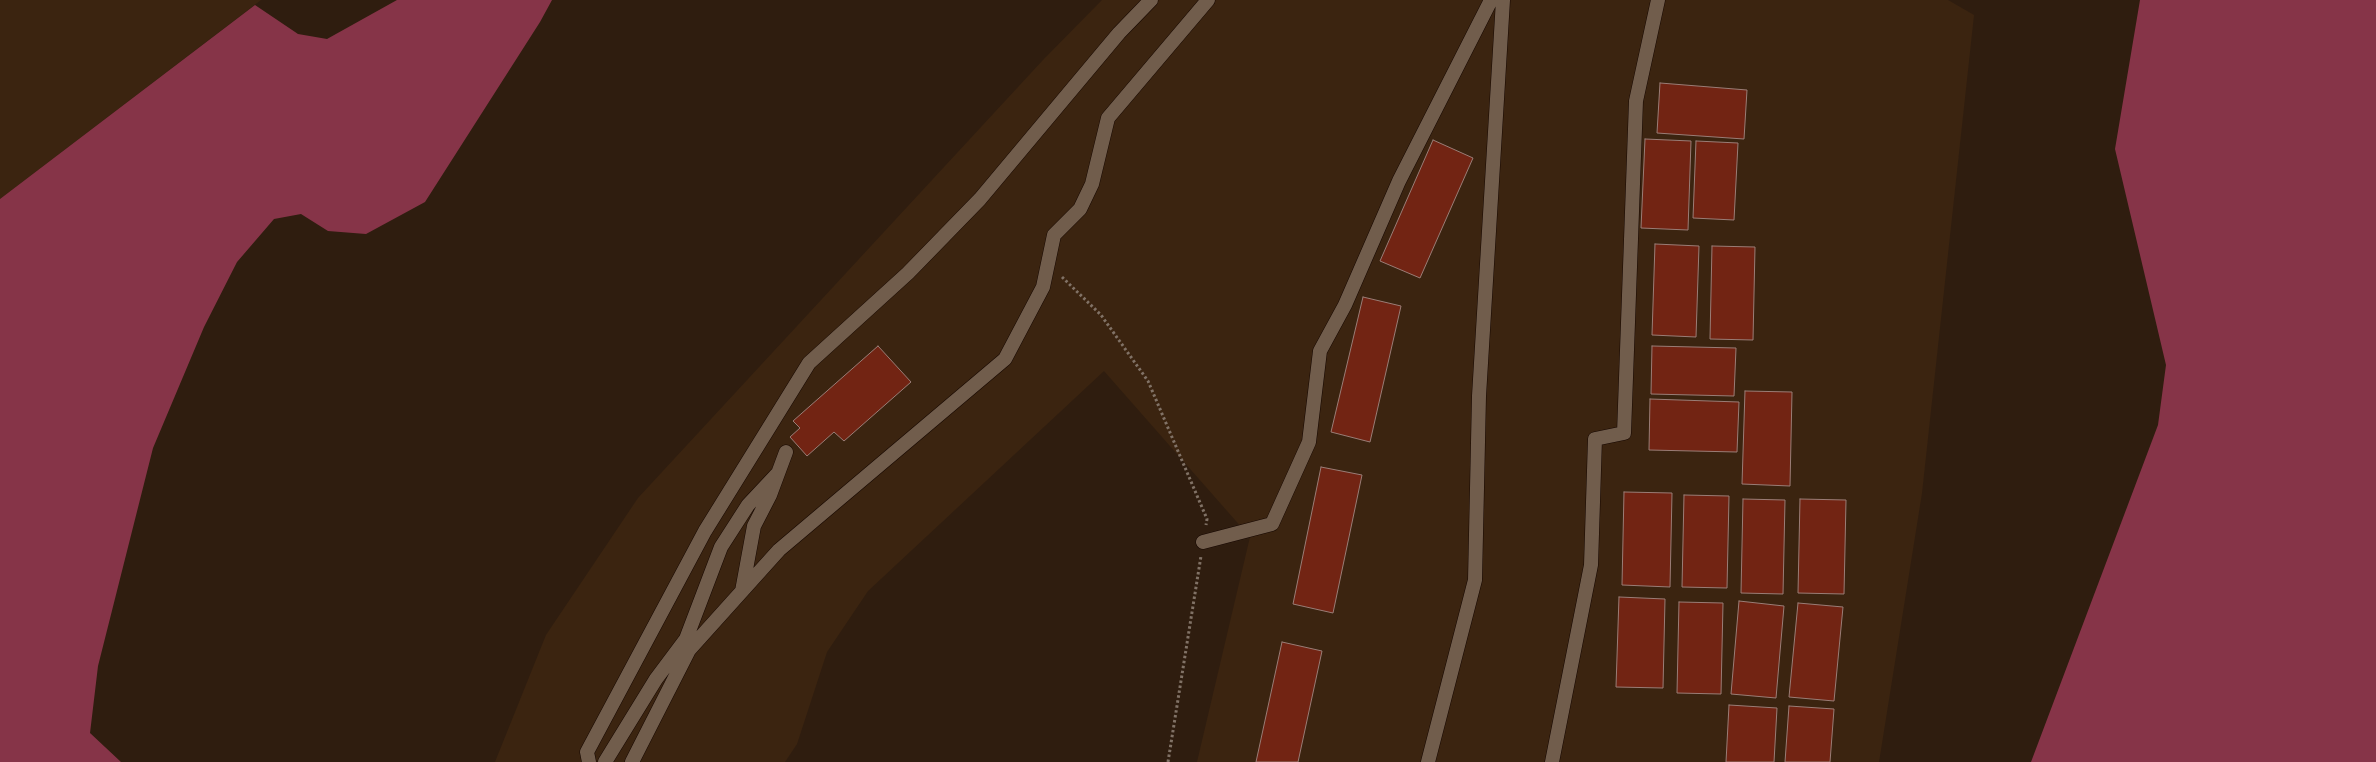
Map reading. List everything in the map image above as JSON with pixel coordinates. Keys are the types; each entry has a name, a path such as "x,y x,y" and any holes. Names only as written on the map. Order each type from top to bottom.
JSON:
{"street":[{"path":"589,762 588,752 704,531 809,362 908,272 980,199 1119,33 1151,0"},
{"path":"632,762 689,650 779,550 1005,360 1042,287 1054,235 1080,209 1092,184 1108,118 1208,0"},
{"path":"1203,542 1272,524 1309,442 1320,351 1345,305 1399,180 1491,0"},
{"path":"1428,762 1475,580 1479,396 1503,0"},
{"path":"1552,762 1591,565 1594,438 1624,433 1636,101 1658,0"},
{"path":"742,591 754,526 786,452"},
{"path":"605,762 656,679 686,639 721,547 748,505 778,473"}],"path":[{"path":"1048,262 1101,315 1148,381 1207,519 1168,762"}],"shaded area":[{"path":"0,0 261,0 0,199"},
{"path":"397,0 552,0 540,22 425,202 366,234 328,231 301,214 274,219 237,262 204,327 153,448 98,666 90,733 121,762 0,762 0,199 255,5 298,34 327,39"},
{"path":"1102,0 1948,0 1974,15 1922,493 1879,762 1197,762 1250,537 1104,371 868,591 827,652 797,744 785,762 495,762 546,635 638,498 1043,60"},
{"path":"2140,0 2376,0 2376,762 2031,762 2158,425 2166,365 2115,149"}],"building":[{"path":"1660,83 1747,90 1744,139 1657,133"},
{"path":"1645,139 1691,141 1688,230 1641,228"},
{"path":"1433,140 1473,158 1420,278 1380,261"},
{"path":"1696,141 1738,143 1734,220 1693,218"},
{"path":"1655,244 1699,246 1696,337 1652,335"},
{"path":"1712,246 1755,247 1753,340 1710,339"},
{"path":"1363,297 1401,306 1370,442 1331,432"},
{"path":"878,346 911,382 844,441 834,432 807,456 790,437 800,428 793,421"},
{"path":"1652,346 1736,348 1734,396 1651,394"},
{"path":"1745,391 1792,392 1790,486 1742,484"},
{"path":"1650,399 1739,402 1737,452 1649,450"},
{"path":"1321,467 1362,475 1333,613 1293,604"},
{"path":"1624,492 1672,493 1670,587 1622,585"},
{"path":"1684,495 1729,496 1727,588 1682,587"},
{"path":"1743,499 1785,500 1783,594 1741,593"},
{"path":"1800,499 1846,500 1844,594 1798,593"},
{"path":"1619,597 1665,599 1663,688 1616,687"},
{"path":"1739,601 1784,606 1776,698 1731,694"},
{"path":"1679,602 1723,603 1721,694 1677,693"},
{"path":"1798,603 1843,607 1834,701 1789,697"},
{"path":"1282,642 1322,651 1298,762 1256,762"},
{"path":"1729,705 1777,708 1774,762 1726,762"},
{"path":"1789,706 1834,709 1830,762 1785,762"}]}
